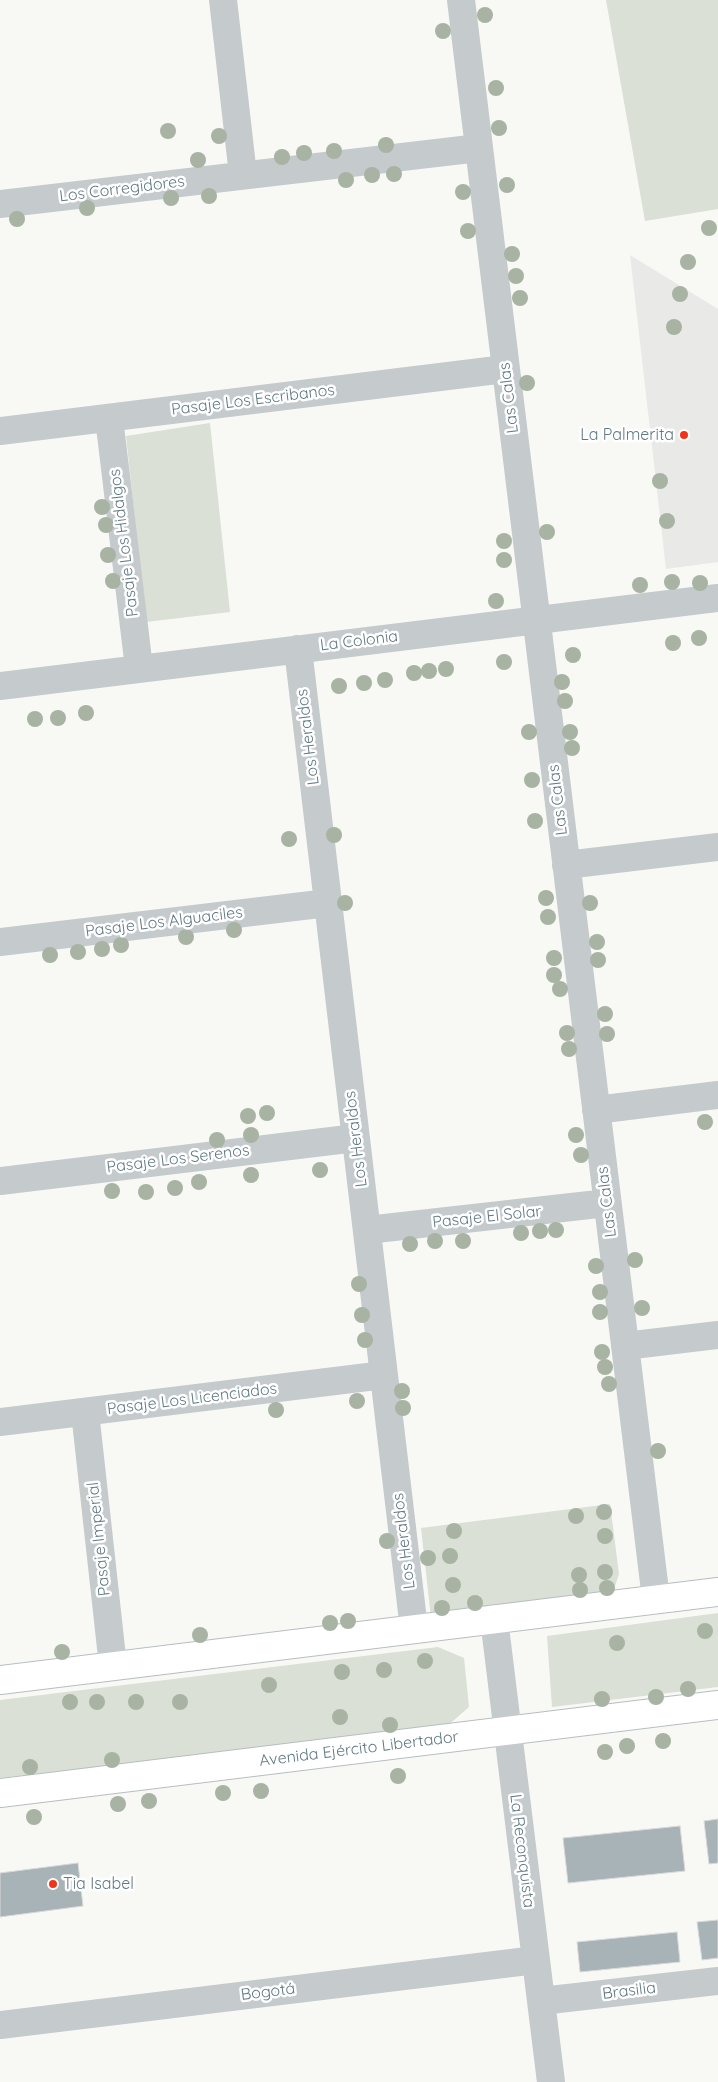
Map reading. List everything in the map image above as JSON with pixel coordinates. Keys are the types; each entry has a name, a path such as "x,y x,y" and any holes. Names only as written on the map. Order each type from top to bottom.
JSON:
{"street":[{"path":"223,0 243,175"},
{"name":"Las Calas","path":"461,0 656,1599"},
{"name":"Los Corregidores","path":"0,204 479,148"},
{"name":"Pasaje Los Escribanos","path":"0,431 505,369"},
{"name":"Pasaje Los Hidalgos","path":"108,418 139,668"},
{"name":"La Colonia","path":"0,686 718,598"},
{"name":"Los Heraldos","path":"298,649 414,1629"},
{"path":"566,866 718,847"},
{"name":"Pasaje Los Alguaciles","path":"0,942 328,903"},
{"path":"596,1110 718,1095"},
{"name":"Pasaje Los Serenos","path":"0,1181 356,1138"},
{"name":"Pasaje El Solar","path":"367,1230 607,1203"},
{"path":"625,1346 718,1335"},
{"name":"Pasaje Los Licenciados","path":"0,1422 384,1375"},
{"name":"Pasaje Imperial","path":"85,1412 113,1666"},
{"path":"0,1680 718,1592"},
{"name":"La Reconquista","path":"494,1619 551,2082"},
{"name":"Avenida Ejército Libertador","path":"0,1793 718,1705"},
{"name":"Bogotá","path":"0,2025 536,1960"},
{"name":"Brasilia","path":"541,2002 718,1980"}],"shaded area":[{"path":"606,0 718,0 718,209 645,221"},
{"name":"La Palmerita","path":"630,255 718,309 718,562 666,569"},
{"path":"210,423 230,612 146,622 126,436"},
{"path":"610,1504 619,1574 613,1592 431,1618 421,1528"},
{"path":"718,1613 718,1687 552,1707 547,1636"},
{"path":"438,1647 464,1658 469,1707 446,1727 0,1778 0,1700"}],"building":[{"path":"718,1819 718,1863 709,1864 704,1821"},
{"path":"680,1826 685,1871 568,1883 563,1838"},
{"path":"78,1863 83,1906 0,1917 0,1873"},
{"path":"718,1920 718,1958 702,1960 697,1922"},
{"path":"677,1932 680,1962 580,1972 577,1942"}],"place":[{"name":"La Palmerita","path":"684,435"},
{"name":"Tia Isabel","path":"53,1884"}]}
